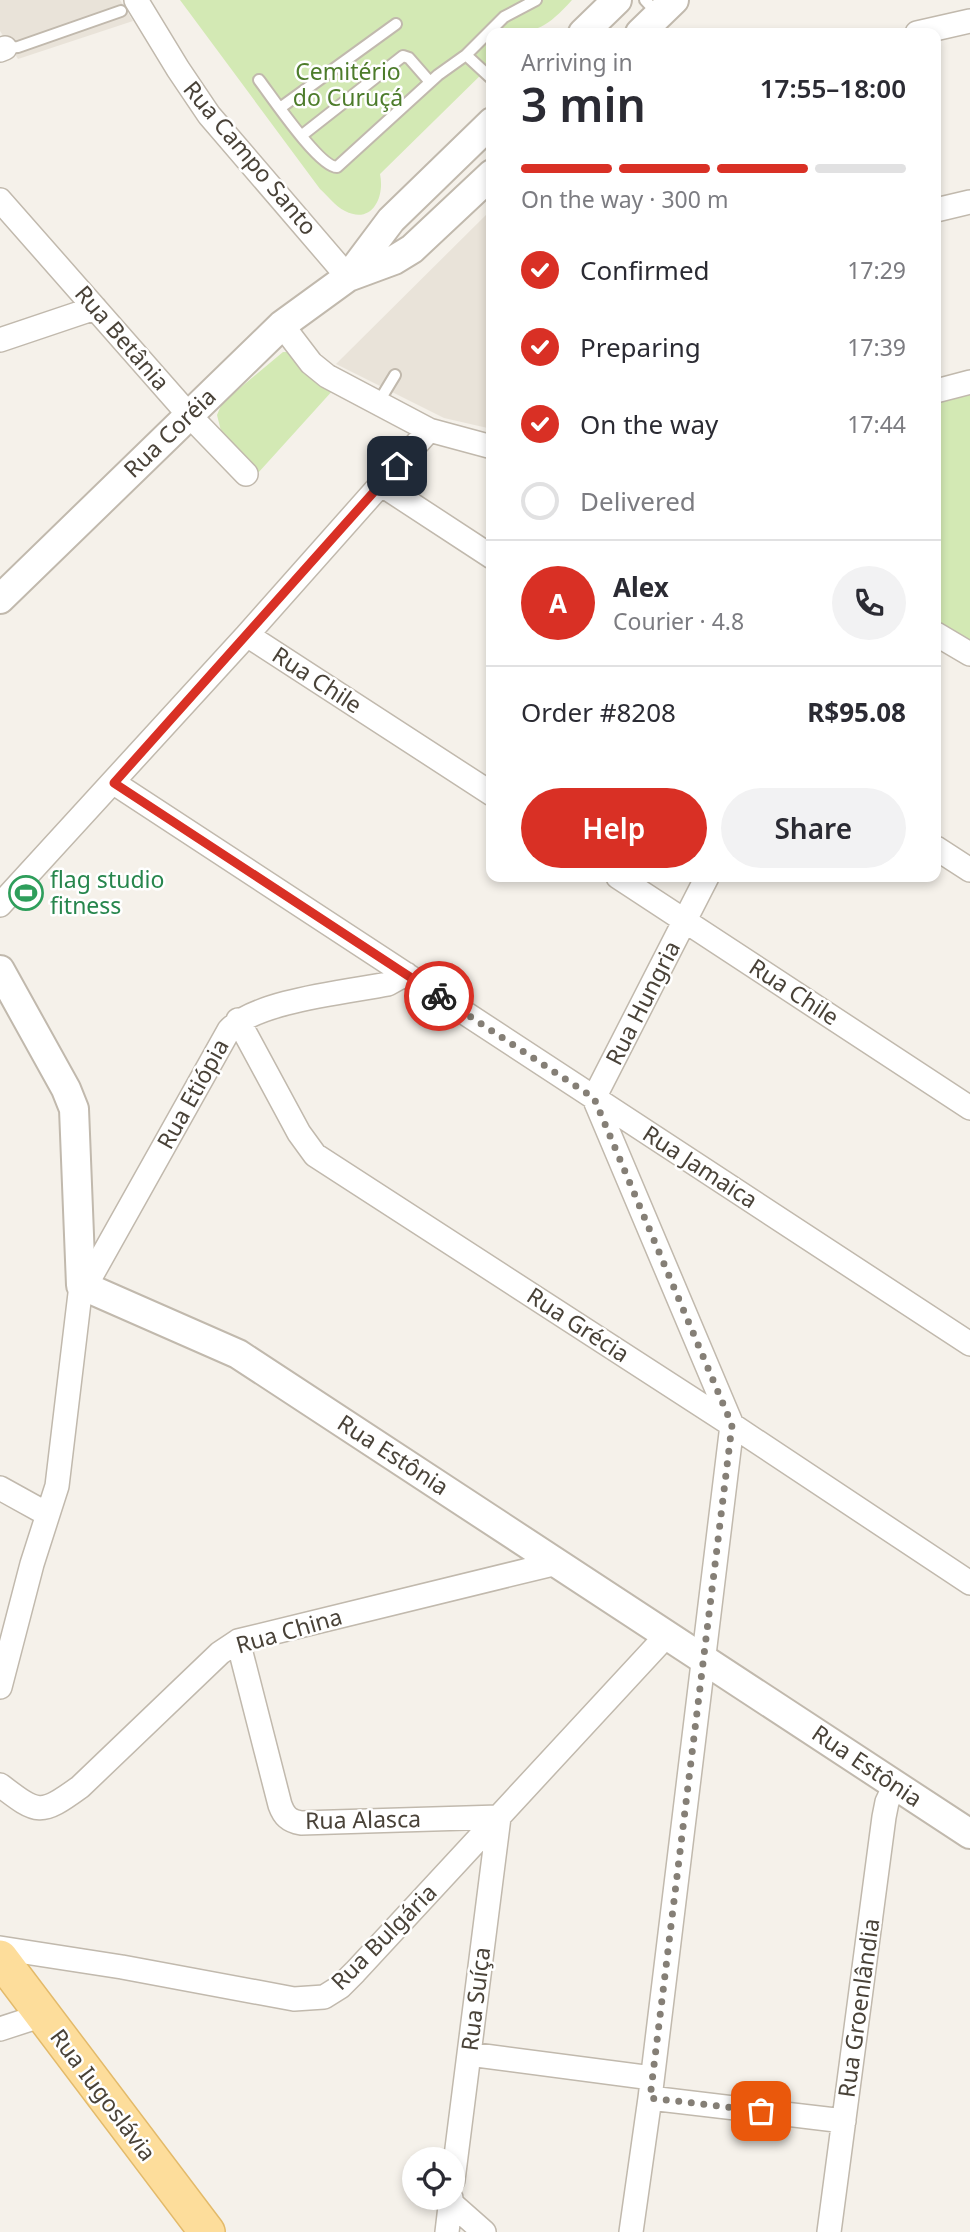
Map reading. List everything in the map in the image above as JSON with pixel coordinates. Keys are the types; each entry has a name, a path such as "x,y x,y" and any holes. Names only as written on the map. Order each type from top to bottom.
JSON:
{"main road":[{"name":"Rua Iugoslávia","path":"0,1958 207,2232"}],"street":[{"path":"594,28 617,0"},
{"name":"Rua Campo Santo","path":"129,6 209,115 348,277"},
{"path":"940,28 970,21"},
{"name":"Rua Coréia","path":"348,277 391,220 486,128"},
{"name":"Rua Coréia","path":"0,599 282,325 348,277 394,260 412,249 486,180"},
{"name":"Rua Betânia","path":"0,201 189,415 246,474"},
{"path":"941,209 970,202"},
{"path":"0,340 95,308"},
{"path":"282,325 311,363 319,369 429,430 486,445"},
{"path":"941,390 970,382"},
{"path":"0,905 114,783 429,430"},
{"path":"382,485 486,553"},
{"name":"Rua Chile","path":"247,635 486,790"},
{"path":"941,637 970,654"},
{"name":"Rua Jamaica","path":"114,783 970,1344"},
{"path":"941,851 970,870"},
{"name":"Rua Chile","path":"626,882 970,1108"},
{"name":"Rua Hungria","path":"594,1098 704,882"},
{"path":"0,970 66,1089 74,1110 83,1286"},
{"name":"Rua Etiópia","path":"0,1687 57,1486 83,1286 229,1030 238,1020 264,1008 388,984 405,974"},
{"name":"Rua Grécia","path":"238,1020 299,1133 315,1155 732,1425 970,1584"},
{"path":"594,1098 732,1425 631,2232"},
{"name":"Rua Estônia","path":"83,1286 238,1354 970,1834"},
{"path":"0,1488 47,1514"},
{"name":"Rua China","path":"0,1785 23,1803 36,1809 48,1808 61,1801 80,1787 220,1653 238,1641 557,1563"},
{"name":"Rua Bulgária","path":"0,1948 122,1967 294,1999 324,1997 347,1980 667,1635"},
{"name":"Rua Alasca","path":"238,1641 280,1805 286,1817 301,1823 499,1817"},
{"name":"Rua Groenlândia","path":"829,2232 884,1817 895,1785"},
{"name":"Rua Suíça","path":"458,2147 499,1817"},
{"path":"0,2029 43,2015"},
{"path":"469,2054 844,2121"},
{"path":"465,2209 484,2232"},
{"name":"Rua Suíça","path":"447,2232 450,2210"}],"lane":[{"path":"493,28 504,17 536,0"},
{"path":"2,49 18,47 129,6"},
{"path":"280,108 396,24"},
{"path":"259,80 301,136 328,165 337,167 486,35"},
{"path":"466,55 486,73"},
{"path":"301,136 403,56 409,58 430,82"},
{"path":"378,403 395,375"}],"shaded area":[{"path":"0,0 120,0 133,21 18,59 0,31"},
{"path":"486,215 486,428 444,418 336,364"}],"green space":[{"name":"Cemitério do Curuçá","path":"180,0 572,0 553,19 537,28 486,28 486,70 380,174 378,200 369,212 354,214 345,211 320,189"},
{"path":"283,352 290,352 334,389 258,473 222,435 217,415 222,403"},
{"path":"970,383 970,646 941,629 941,391"}],"way so far":[{"path":"439,996 594,1098 732,1425 650,2098 761,2111"}],"place":[{"name":"flag studio fitness","path":"26,893"}],"route":[{"path":"397,466 114,783 439,996"}]}
